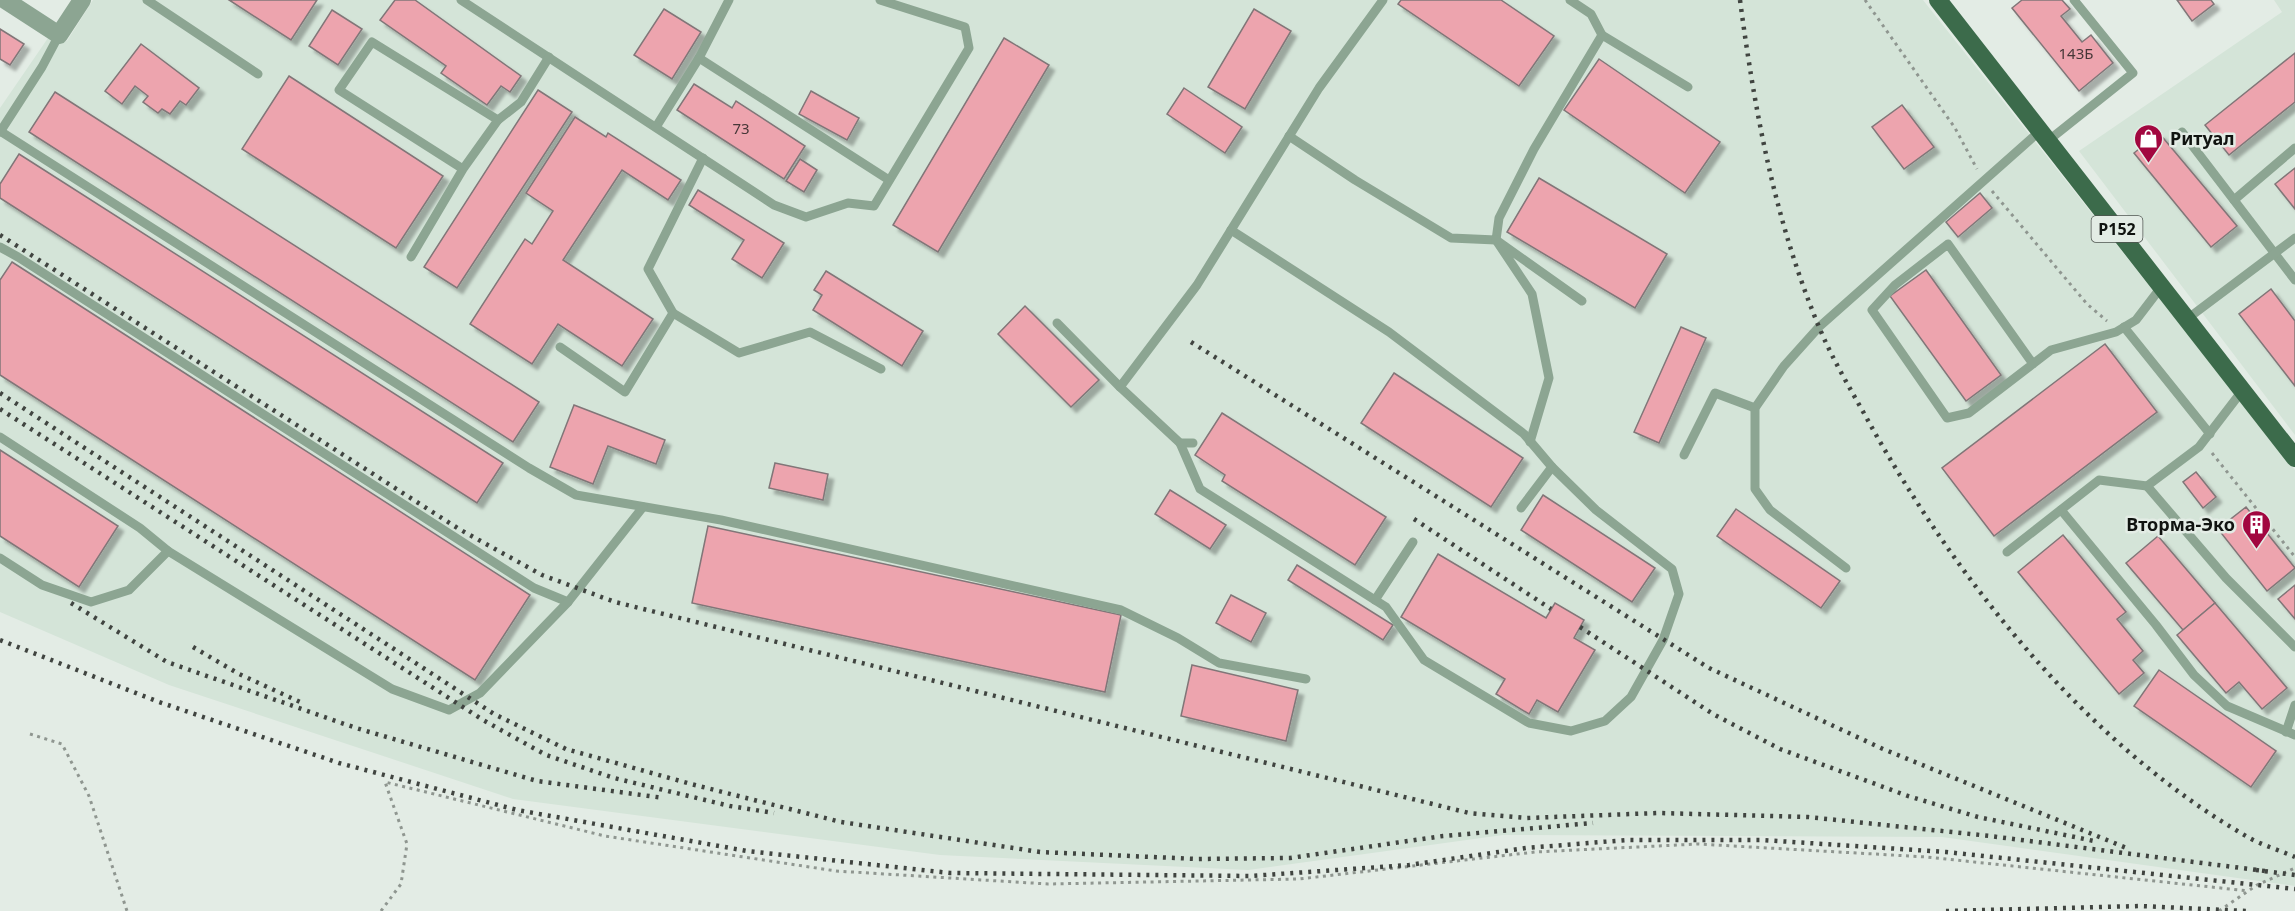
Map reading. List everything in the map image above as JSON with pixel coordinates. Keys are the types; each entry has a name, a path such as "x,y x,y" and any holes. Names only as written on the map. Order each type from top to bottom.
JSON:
{"main road":[{"name":"Р152","path":"1938,0 2295,458"}],"street":[{"path":"5,0 59,35 82,0"}],"lane":[{"path":"147,0 258,74"},
{"path":"461,0 774,205 806,217 848,203 874,206 969,48 965,27 880,0"},
{"path":"656,127 699,58 729,0"},
{"path":"1120,387 1197,285 1319,88 1383,0"},
{"path":"1570,0 1591,14 1602,35 1688,87"},
{"path":"1846,568 1770,510 1755,489 1755,408 1784,366 1819,327 2045,135 2133,73 2074,0"},
{"path":"59,35 42,68 0,131 576,495 721,520 1121,610 1178,638 1219,663 1306,679"},
{"path":"1530,442 1549,378 1532,294 1496,240 1499,218 1529,159 1602,35"},
{"path":"463,169 339,90 372,42 498,120"},
{"path":"411,257 463,169 498,120 521,102 549,57"},
{"path":"699,58 889,180"},
{"path":"2182,132 2295,280"},
{"path":"1289,136 1355,180 1451,238 1496,240 1582,301"},
{"path":"2234,201 2295,148"},
{"path":"703,158 648,269 673,313 739,353 810,332 881,369"},
{"path":"1057,323 1120,387 1180,443 1200,489 1386,607 1424,660 1529,723 1571,731 1605,721 1631,697 1664,640 1679,594 1672,569 1596,510 1552,467 1524,434 1389,332 1231,231"},
{"path":"2187,319 2295,238"},
{"path":"2033,364 1948,244 1895,285 1872,310 1947,418 1969,413 2033,364 2051,350 2116,332 2136,320 2162,286"},
{"path":"0,247 534,588 568,602"},
{"path":"560,347 625,392 673,313"},
{"path":"2124,327 2210,434"},
{"path":"2147,486 2199,447 2242,391"},
{"path":"1684,455 1716,393 1755,408"},
{"path":"0,437 140,528 168,551 392,689 449,710 480,693 568,602 643,507"},
{"path":"1180,443 1193,443"},
{"path":"1521,508 1552,467"},
{"path":"2007,552 2099,480 2147,486 2226,578 2295,646"},
{"path":"2061,510 2194,675 2227,706 2291,734 2295,705"},
{"path":"1375,600 1413,542"},
{"path":"0,558 42,585 91,602 129,590 168,551"}],"path":[{"path":"2251,502 2295,557"},
{"path":"30,734 62,744 89,796 127,911"},
{"path":"381,911 401,884 407,844 386,782 605,836 836,871 1024,883 1299,879 1535,852 1698,844 1927,857 2249,891"},
{"path":"2219,911 2257,885 2295,868"}],"shaded area":[{"path":"93,0 1923,0 2295,470 2295,886 1942,837 1503,835 1248,870 940,855 513,799 169,685 0,612 0,108 48,38 67,41"},
{"path":"2274,0 2295,0 2295,435 2079,151 2282,12"}],"building":[{"path":"229,0 317,0 291,40"},
{"path":"395,0 415,0 521,76 510,92 501,86 487,105 441,73 446,66 380,20"},
{"path":"1401,0 1501,0 1554,36 1519,86 1398,4"},
{"path":"2022,0 2062,0 2070,9 2061,16 2082,42 2091,35 2113,63 2079,91 2012,8"},
{"path":"2177,0 2211,0 2214,4 2192,21"},
{"path":"664,9 701,32 672,79 634,55"},
{"path":"1254,9 1291,31 1245,109 1208,87"},
{"path":"332,10 362,29 338,65 309,46"},
{"path":"0,29 24,44 10,65 0,59"},
{"path":"1004,38 1049,65 938,252 893,225"},
{"path":"141,44 199,88 186,105 180,101 170,114 162,109 158,113 143,102 148,96 135,86 122,104 105,91"},
{"path":"2295,53 2295,102 2229,155 2205,125"},
{"path":"1599,59 1720,142 1685,193 1564,110"},
{"path":"289,76 443,176 396,248 242,149"},
{"path":"694,84 732,108 736,101 805,146 784,179 677,110"},
{"path":"1184,88 1242,127 1225,153 1167,114"},
{"path":"538,90 572,112 457,288 424,267"},
{"path":"811,91 859,118 847,140 799,114"},
{"path":"55,92 539,402 513,442 29,132"},
{"path":"1902,105 1934,147 1904,169 1872,127"},
{"path":"575,117 606,137 608,133 681,180 668,200 622,170 563,260 653,319 622,366 558,324 532,364 470,324 525,239 532,244 553,211 526,193"},
{"path":"2159,133 2237,226 2211,247 2134,153"},
{"path":"19,154 503,463 477,503 0,198 0,184"},
{"path":"800,159 817,170 804,192 786,181"},
{"path":"2295,168 2295,209 2275,184"},
{"path":"1539,178 1667,254 1635,308 1507,232"},
{"path":"698,190 784,243 762,278 732,259 744,240 689,205"},
{"path":"1980,193 1992,208 1958,237 1946,222"},
{"path":"12,262 530,595 475,680 0,375 0,280"},
{"path":"1926,270 2001,375 1966,401 1890,296"},
{"path":"826,271 923,331 902,366 813,310 822,295 814,290"},
{"path":"2271,289 2295,321 2295,386 2239,314"},
{"path":"1025,306 1099,380 1071,407 998,334"},
{"path":"1681,327 1706,338 1659,443 1634,432"},
{"path":"2105,344 2157,412 1994,536 1942,468"},
{"path":"1394,373 1523,458 1491,507 1361,423"},
{"path":"574,405 665,440 656,464 608,446 593,484 550,467"},
{"path":"1222,413 1386,517 1355,565 1222,481 1225,475 1195,455"},
{"path":"0,450 118,526 79,587 0,536"},
{"path":"775,463 828,474 823,500 769,488"},
{"path":"2196,472 2216,497 2203,508 2183,482"},
{"path":"1170,490 1226,525 1210,549 1155,514"},
{"path":"1543,495 1655,568 1632,602 1521,530"},
{"name":"Вторма-Эко","path":"2246,507 2295,568 2267,591 2218,529"},
{"path":"1736,509 1840,581 1821,608 1717,536"},
{"path":"708,526 1121,615 1105,692 692,603"},
{"path":"2063,535 2126,612 2117,619 2143,651 2133,660 2144,673 2119,694 2018,572"},
{"path":"2158,536 2215,603 2183,630 2126,563"},
{"path":"1438,554 1546,618 1555,603 1584,620 1574,638 1595,650 1558,712 1537,700 1529,714 1496,694 1505,679 1401,617"},
{"path":"1297,565 1393,625 1383,640 1288,580"},
{"path":"2295,585 2295,619 2278,599"},
{"path":"1231,595 1266,613 1251,642 1216,623"},
{"path":"2215,603 2287,688 2262,709 2239,682 2226,693 2177,635"},
{"path":"1192,665 1298,690 1286,741 1181,716"},
{"path":"2159,670 2276,751 2251,787 2134,706"}],"railway":[{"path":"1740,0 1760,125 1790,247 1819,327 1837,365 1906,485 1945,544 1987,601 2032,656 2081,708 2133,755 2188,798 2252,839 2295,857"},
{"path":"0,235 459,529 542,575 615,602 1469,813 1527,818 1658,813 1808,817 1990,836 2265,871"},
{"path":"1191,342 1709,668 1883,749 2129,849"},
{"path":"0,393 494,714 566,749 691,784 841,822 1040,852 1198,859 1290,858 1443,836 1593,823"},
{"path":"0,409 483,720 546,755 614,778 730,806 774,813"},
{"path":"1414,519 1551,609"},
{"path":"71,603 167,662 356,728 537,781 664,798"},
{"path":"1580,627 1713,714 1780,749 1908,796 1978,817 2094,841"},
{"path":"0,640 159,702 339,763 517,810 747,851 950,873 1250,876 1409,865 1526,848 1627,840 1762,840 1946,852 2295,889"},
{"path":"193,647 239,674 300,702"},
{"path":"2256,870 2295,875"},
{"path":"1946,911 2141,906 2247,911"}],"place":[{"name":"Ритуал","path":"2149,164"},
{"name":"Вторма-Эко","path":"2256,550"}]}
